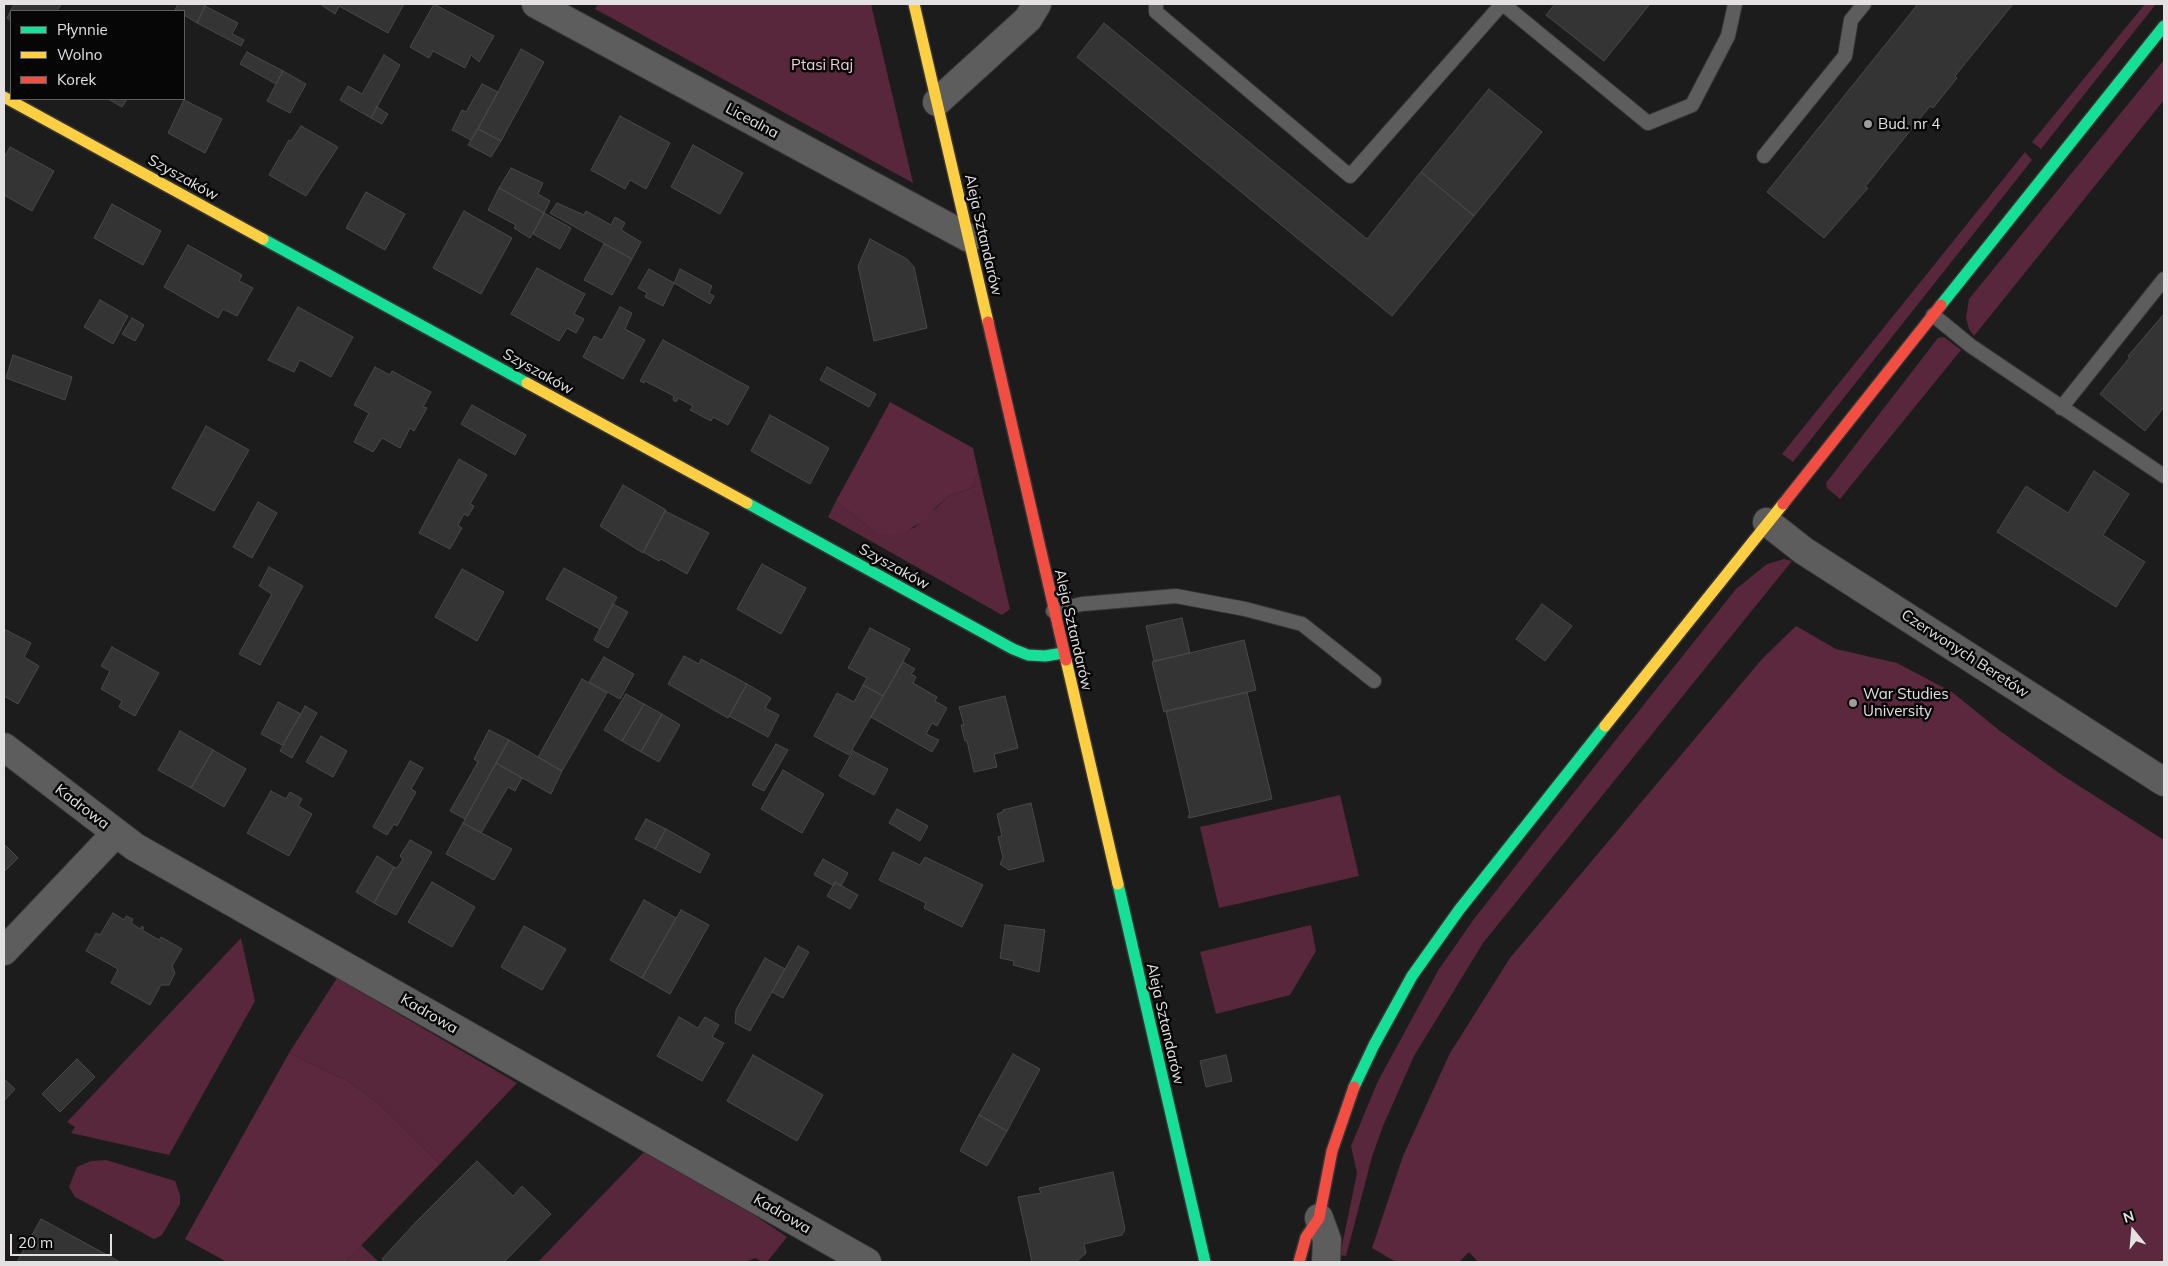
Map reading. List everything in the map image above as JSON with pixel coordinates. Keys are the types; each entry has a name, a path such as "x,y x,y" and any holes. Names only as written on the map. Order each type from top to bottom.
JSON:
{"street":[{"name":"Licealna","path":"536,4 969,238"},
{"name":"Aleja Sztandarów","path":"914,4 1205,1262"},
{"path":"937,102 1028,19 1037,4"},
{"path":"1299,1262 1306,1237 1319,1218 1332,1151 1355,1084 1374,1044 1412,976 1459,910 2164,26"},
{"name":"Szyszaków","path":"4,97 1013,649 1028,656 1045,656 1063,652"},
{"name":"Czerwonych Beretów","path":"1767,522 1804,551 2164,782"},
{"name":"Kadrowa","path":"4,747 136,847 867,1262"},
{"path":"4,951 116,833"},
{"path":"1319,1218 1327,1240 1326,1262"}],"lane":[{"path":"1156,4 1156,12 1350,176 1503,4 1648,123 1692,105 1728,36 1735,4"},
{"path":"1764,156 1845,56 1851,20 1864,4"},
{"path":"2062,408 2164,280"},
{"path":"1933,315 1971,346 2164,476"},
{"path":"1053,611 1082,604 1176,596 1245,609 1302,624 1374,681"}],"green space":[{"name":"Ptasi Raj","path":"598,4 871,4 913,183 595,9"},
{"path":"2145,4 2156,4 2041,149 2032,142"},
{"path":"2164,60 2164,100 1974,336 1969,329 1966,318 1969,299"},
{"path":"2025,152 2032,160 1793,462 1782,454"},
{"path":"1944,337 1961,350 1840,499 1827,488 1826,483 1938,338"},
{"path":"978,471 1010,609 1002,615 828,517 836,501 876,533 914,528 949,496 973,487"},
{"path":"1784,559 1792,561 1483,943 1414,1056 1383,1126 1372,1157 1346,1256 1340,1255 1357,1173 1351,1146 1378,1081 1439,969 1474,919 1736,589 1767,564"},
{"path":"1340,795 1359,876 1219,908 1200,827"},
{"path":"1311,925 1316,951 1290,995 1216,1014 1200,952"},
{"path":"241,938 255,1001 169,1155 71,1133 75,1127 67,1122"},
{"path":"337,978 517,1083 440,1164 378,1103 348,1081 289,1053"},
{"path":"644,1152 754,1215 787,1237 767,1262 755,1258 746,1262 538,1262"},
{"path":"106,1160 175,1181 180,1195 180,1204 162,1235 154,1239 75,1197 69,1187 77,1167 91,1161"},
{"path":"361,1245 379,1262 345,1262"}],"shaded area":[{"path":"890,402 973,448 978,471 973,487 949,496 925,520 898,536 876,533 836,501"},
{"path":"1796,626 1836,649 1897,663 1952,692 2000,731 2062,775 2164,840 2164,1262 1478,1262 1469,1252 1459,1262 1396,1262 1372,1248 1403,1156 1450,1053 1510,958 1762,659"},
{"path":"289,1053 348,1081 378,1103 440,1164 345,1262 227,1262 185,1239"}],"building":[{"path":"14,4 61,4 58,10 11,10"},
{"path":"178,4 206,4 197,23 185,16 185,10 175,10"},
{"path":"320,4 404,4 388,33 339,6 335,14"},
{"path":"434,4 494,36 479,62 471,55 465,68 433,51 429,58 410,47"},
{"path":"1555,4 1650,4 1604,61 1546,15"},
{"name":"Bud. nr 4","path":"1918,4 2013,4 1955,76 1957,78 1933,108 1930,106 1865,187 1868,188 1824,238 1767,192"},
{"path":"205,6 238,23 232,34 244,40 241,46 197,23"},
{"path":"1104,23 1367,239 1421,172 1474,216 1392,316 1077,57"},
{"path":"521,49 544,62 501,141 478,129"},
{"path":"247,52 283,71 276,84 240,64"},
{"path":"384,55 400,65 371,118 340,100 348,86 362,94"},
{"path":"283,71 306,84 290,113 267,101"},
{"path":"482,84 498,92 471,140 452,130 462,110 466,112"},
{"path":"1489,89 1542,132 1474,216 1421,172"},
{"path":"110,100 126,100 122,107"},
{"path":"184,100 222,119 205,153 168,133"},
{"path":"377,107 388,114 382,124 371,118"},
{"path":"620,116 670,143 646,189 630,180 625,189 591,170"},
{"path":"301,126 338,147 306,196 269,175 289,140 291,141"},
{"path":"478,129 501,141 491,157 468,145"},
{"path":"693,145 743,173 720,214 671,187"},
{"path":"10,147 54,171 32,211 4,195 4,158"},
{"path":"511,168 543,183 538,194 550,201 544,213 499,188"},
{"path":"499,188 544,213 530,238 514,228 516,225 488,210"},
{"path":"366,192 405,214 385,250 346,228"},
{"path":"557,203 584,215 586,211 611,225 615,217 625,223 621,230 641,242 632,259 550,213"},
{"path":"112,204 161,231 143,265 94,238"},
{"path":"464,211 512,238 481,294 433,268"},
{"path":"544,213 571,228 560,249 533,234"},
{"path":"870,239 907,259 914,267 927,328 874,341 858,266"},
{"path":"604,244 632,259 612,295 584,280"},
{"path":"188,245 242,275 239,281 253,288 237,316 223,309 218,318 164,287"},
{"path":"537,268 585,294 574,314 584,319 576,333 567,328 559,341 511,314"},
{"path":"649,269 674,283 663,306 645,297 647,293 638,288"},
{"path":"680,269 712,286 709,293 714,296 710,304 674,283"},
{"path":"100,300 128,316 113,344 84,327"},
{"path":"298,307 353,337 331,377 300,360 294,372 268,360"},
{"path":"620,307 632,313 625,329 645,340 623,379 583,357 594,336 602,340"},
{"path":"2164,314 2164,407 2145,431 2100,394 2130,357 2128,356"},
{"path":"132,318 144,325 135,341 122,334"},
{"path":"663,340 749,387 728,425 713,417 711,421 690,410 693,406 678,398 676,402 673,400 674,396 645,381 644,383 640,381"},
{"path":"13,355 72,377 65,400 6,378"},
{"path":"375,367 390,375 392,371 431,392 423,407 427,408 414,431 410,428 400,448 382,438 373,452 354,442 369,413 354,405"},
{"path":"827,367 876,394 869,407 820,380"},
{"path":"472,405 526,435 515,455 461,424"},
{"path":"770,415 829,448 810,484 751,451"},
{"path":"206,426 249,450 214,511 172,488"},
{"path":"459,459 487,475 470,504 474,506 468,516 464,514 458,525 462,528 450,549 419,533"},
{"path":"2094,471 2129,494 2103,535 2145,562 2116,607 1997,532 2026,486 2068,513"},
{"path":"623,485 666,510 643,553 600,526"},
{"path":"258,502 277,513 252,558 233,547"},
{"path":"665,511 709,533 687,574 661,559 659,561 643,552"},
{"path":"762,564 806,588 781,634 737,609"},
{"path":"269,567 303,586 260,665 239,654 272,594 259,586"},
{"path":"564,568 617,597 600,629 546,599"},
{"path":"462,569 504,592 477,641 435,617"},
{"path":"613,604 628,612 608,648 594,640"},
{"path":"1542,604 1572,626 1545,661 1516,639"},
{"path":"1182,618 1190,653 1154,661 1146,626"},
{"path":"870,628 910,649 883,696 863,685 867,678 848,668"},
{"path":"4,629 31,643 24,657 39,666 18,704 4,696"},
{"path":"1244,640 1256,690 1164,712 1152,662"},
{"path":"112,647 159,673 135,716 119,707 122,701 101,689 110,671 101,666"},
{"path":"684,656 699,664 701,659 747,684 728,718 668,684"},
{"path":"604,657 634,674 620,699 589,682"},
{"path":"903,662 915,669 911,674 916,677 913,683 937,697 935,701 947,708 937,726 932,723 926,734 939,740 932,752 871,717"},
{"path":"582,679 607,693 562,771 538,757"},
{"path":"747,684 771,698 765,708 779,715 768,737 729,716"},
{"path":"863,685 883,696 849,755 814,736 837,693 854,702"},
{"path":"1247,692 1272,799 1189,818 1188,816 1190,815 1166,711"},
{"path":"626,694 644,704 622,741 604,730"},
{"path":"1005,696 1018,748 994,754 997,767 974,772 967,741 965,741 961,725 964,725 959,707"},
{"path":"278,702 301,714 282,745 261,734"},
{"path":"644,704 662,714 641,752 622,741"},
{"path":"305,706 317,713 292,758 280,751"},
{"path":"662,714 680,725 659,762 641,752"},
{"path":"489,730 509,740 465,819 450,811 478,762 474,759"},
{"path":"180,731 213,750 191,788 158,770"},
{"path":"321,736 347,751 333,777 306,762"},
{"path":"509,740 562,771 551,794 496,763"},
{"path":"776,744 788,750 764,791 752,785"},
{"path":"213,750 246,769 224,807 191,788"},
{"path":"853,751 888,769 874,795 839,776"},
{"path":"410,761 423,768 411,789 416,792 397,826 394,824 387,835 373,827"},
{"path":"496,763 522,778 515,791 508,787 481,833 463,823"},
{"path":"783,770 824,794 802,833 761,809"},
{"path":"271,791 286,799 290,792 302,799 298,806 312,814 289,856 247,833"},
{"path":"1031,803 1044,861 1009,870 1000,864 1003,858 998,837 1002,836 997,814 1003,812 1003,810"},
{"path":"897,809 928,826 920,841 889,823"},
{"path":"646,819 666,829 655,849 635,839"},
{"path":"463,823 512,849 494,880 446,854"},
{"path":"666,829 710,854 700,873 655,849"},
{"path":"410,840 432,852 396,915 374,903 394,867 397,868 403,859 400,856"},
{"path":"4,844 18,858 4,872"},
{"path":"893,852 920,865 925,857 983,885 962,927 924,908 926,903 879,880"},
{"path":"377,856 394,867 374,903 356,892"},
{"path":"823,859 848,873 841,886 835,882 834,886 814,875"},
{"path":"432,882 475,907 452,947 408,922"},
{"path":"835,882 858,895 850,909 827,896"},
{"path":"644,900 676,918 642,978 610,960"},
{"path":"681,910 709,925 670,994 642,978"},
{"path":"113,913 124,920 126,916 133,919 131,923 140,929 142,926 144,928 142,930 159,940 161,937 182,949 172,966 175,973 169,985 161,985 150,1005 111,983 118,969 86,951 96,933 100,935"},
{"path":"1005,925 1045,930 1039,972 1013,965 1014,961 1000,958"},
{"path":"524,926 566,949 542,990 501,967"},
{"path":"798,946 809,952 783,998 772,992"},
{"path":"765,958 785,969 750,1031 735,1023 736,1010"},
{"path":"679,1017 698,1028 705,1017 719,1025 712,1037 724,1043 702,1081 657,1056"},
{"path":"1013,1054 1040,1069 1007,1131 979,1115"},
{"path":"753,1055 823,1095 797,1141 727,1101"},
{"path":"1226,1055 1232,1081 1206,1087 1200,1061"},
{"path":"77,1059 95,1077 60,1112 42,1094"},
{"path":"4,1079 15,1089 4,1101"},
{"path":"979,1115 1007,1131 987,1166 960,1151"},
{"path":"477,1161 513,1196 522,1186 551,1214 504,1262 385,1262 382,1259"},
{"path":"1113,1172 1125,1229 1122,1235 1084,1244 1086,1253 1076,1262 1032,1262 1018,1197 1041,1193 1039,1188"},
{"path":"41,1219 120,1262 17,1262"}],"traffic: fast":[{"path":"1941,305 2164,26"},
{"path":"263,239 527,383"},
{"path":"747,503 1013,649 1028,655 1045,656 1063,653"},
{"path":"1354,1087 1374,1045 1412,976 1459,910 1605,726"},
{"path":"1118,884 1205,1262"}],"traffic: slow":[{"path":"914,4 988,322"},
{"path":"4,97 263,239"},
{"path":"527,383 747,503"},
{"path":"1605,726 1783,504"},
{"path":"1066,660 1118,884"}],"traffic: jam":[{"path":"1783,504 1941,305"},
{"path":"988,322 1066,660"},
{"path":"1299,1262 1306,1237 1319,1218 1332,1151 1354,1087"}],"place":[{"name":"Bud. nr 4","path":"1868,124"},
{"name":"War Studies University","path":"1853,703"}]}
